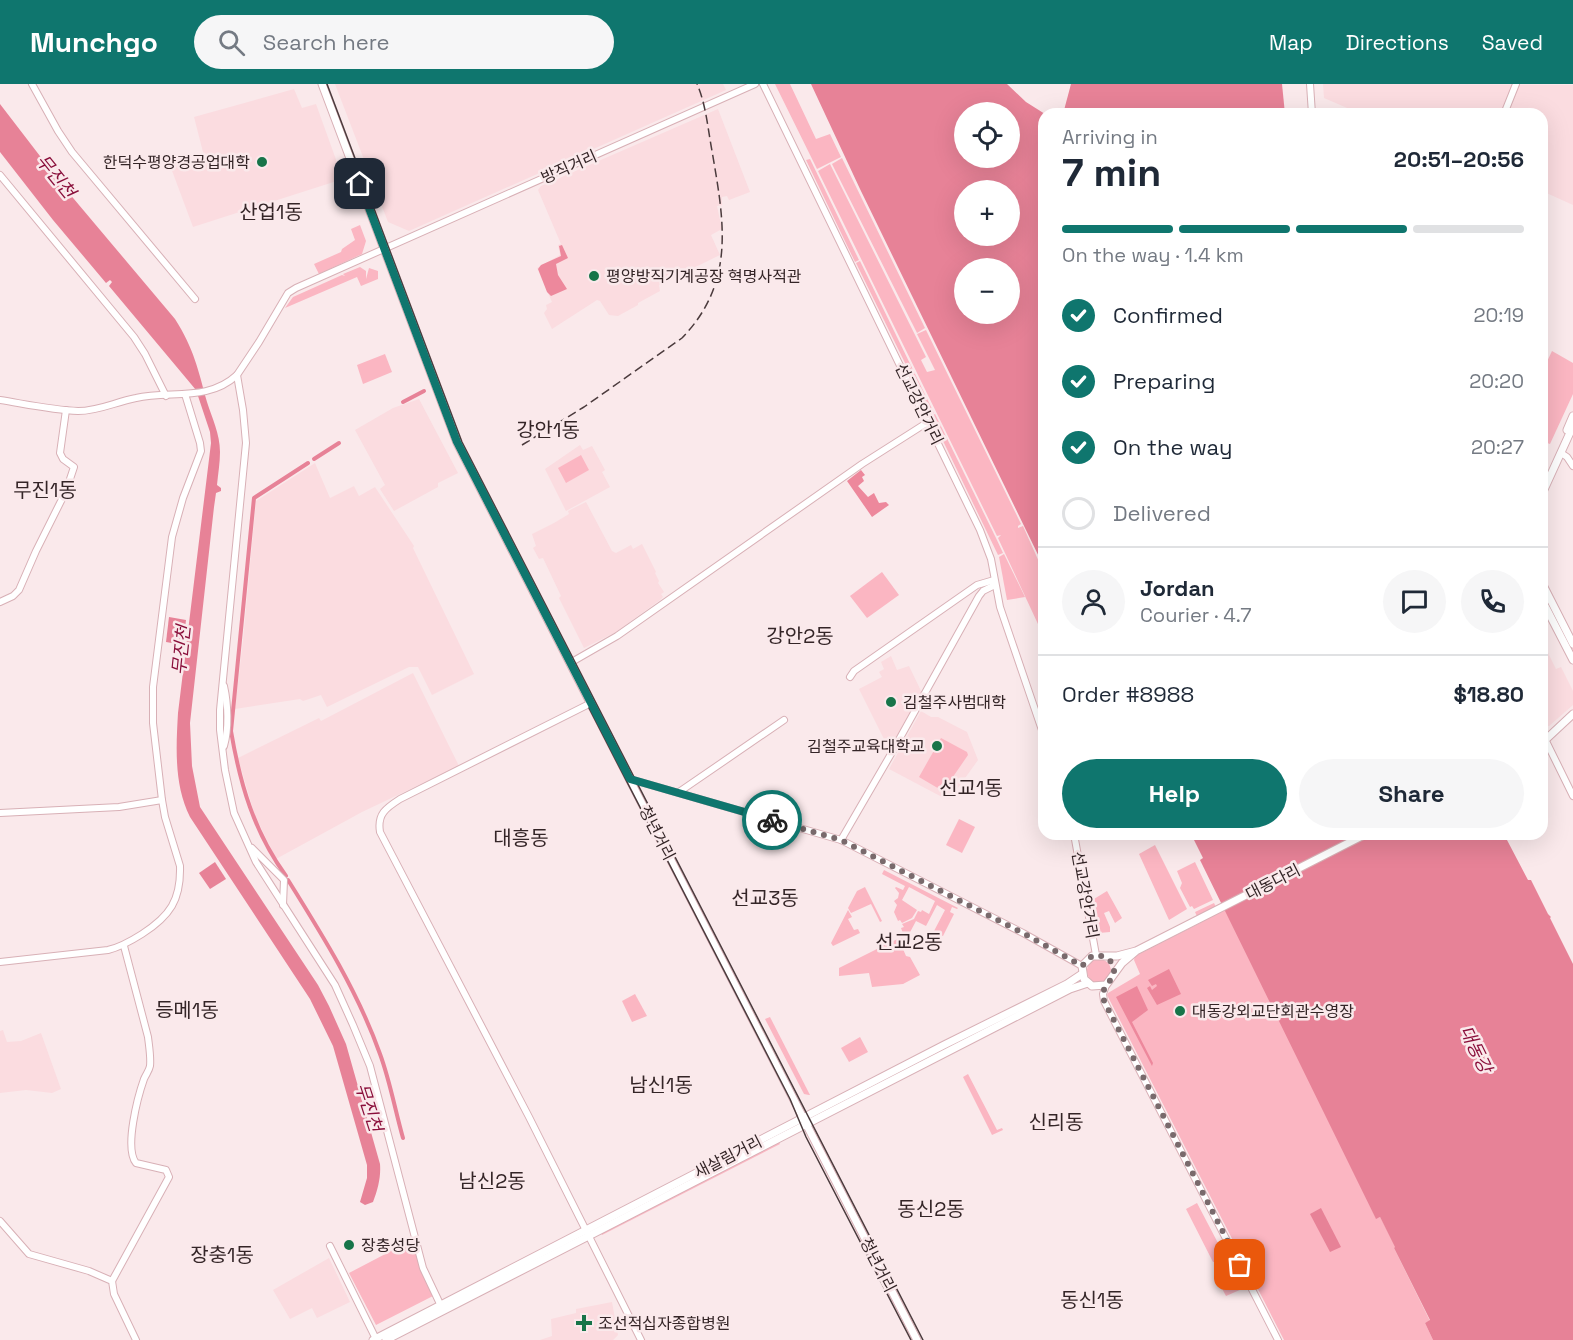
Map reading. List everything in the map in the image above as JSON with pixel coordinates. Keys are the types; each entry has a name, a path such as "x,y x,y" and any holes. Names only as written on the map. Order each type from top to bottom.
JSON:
{"main road":[{"name":"청년거리","path":"322,84 457,442 917,1340"},
{"path":"1548,470 1573,416"},
{"path":"1548,481 1573,426"},
{"path":"1548,595 1573,644"},
{"path":"1548,612 1573,660"},
{"path":"1548,738 1573,714"},
{"name":"대동다리","path":"1180,929 1354,840"},
{"name":"새살림거리","path":"805,1121 1070,989 1106,985 1122,963 1136,951 1180,929"},
{"name":"새살림거리","path":"386,1340 1067,984 1082,970 1088,958 1136,951"},
{"path":"1101,956 1113,966 1113,975"},
{"path":"1082,970 1090,985"},
{"name":"새살림거리","path":"375,1339 587,1233"}],"street":[{"path":"32,84 72,152 195,299"},
{"name":"방직거리","path":"237,375 288,293 755,84"},
{"name":"선교강안거리","path":"763,84 980,530 991,559 1000,607 1038,718"},
{"path":"1310,84 1312,108"},
{"path":"1506,108 1516,84"},
{"path":"0,175 134,337 166,396"},
{"path":"0,400 66,410 94,411 135,398 204,392 223,385 237,375 246,443 220,710 231,803 256,862 334,985 370,1066 423,1268 441,1305"},
{"path":"0,962 108,950 124,946 164,918 175,900 180,866 166,821 152,720 156,662 174,529 191,474 201,451 185,394"},
{"path":"0,602 13,596 19,590 69,483 74,467 63,459 60,453 66,410"},
{"path":"570,663 617,636 862,464 928,422"},
{"path":"1561,453 1573,466"},
{"path":"850,677 854,671 976,585 995,583"},
{"path":"841,840 979,596 995,583"},
{"path":"591,703 400,799 386,808 379,823 380,832 529,1117 641,1340"},
{"path":"679,792 784,720"},
{"path":"1548,749 1573,796"},
{"path":"630,779 841,840 1023,933 1082,970"},
{"path":"0,813 119,807 162,800"},
{"name":"선교강안거리","path":"1075,840 1101,956"},
{"path":"249,845 284,880 284,905"},
{"path":"124,946 150,1051 150,1068 144,1079 137,1106 131,1150 136,1162 166,1170 169,1177 112,1281 114,1293 136,1340"},
{"path":"1090,985 1104,1001 1278,1340"},
{"path":"1104,1001 1103,994 1106,985"},
{"path":"0,1221 29,1254 89,1270 112,1281"},
{"path":"330,1246 375,1339"}],"shaded area":[{"path":"335,84 723,84 726,90 409,231 388,222"},
{"path":"775,84 790,84 816,139 830,134 841,157 817,169"},
{"path":"1323,84 1573,85 1573,205 1548,194 1548,108 1347,108 1324,98"},
{"name":"한덕수평양경공업대학","path":"294,89 302,108 316,104 343,179 193,227 171,168 204,156 194,117"},
{"path":"718,109 750,192 729,200 727,196 722,197 722,205 717,206 722,229 711,235 720,255 659,285 660,291 618,316 609,315 597,300 552,329 544,313 547,309 546,305 552,302 537,268 560,255 558,245 561,244 538,190 541,186"},
{"path":"842,158 925,328 917,333 832,164"},
{"path":"810,159 859,260 855,262 806,160"},
{"path":"830,164 926,357 921,360 927,372 935,370 917,334 926,330 1021,524 1018,528 1023,526 1038,560 1038,624 998,538 1001,535 997,536 818,171"},
{"path":"360,225 366,241 362,254 319,274 314,264 341,252 355,240 351,229"},
{"path":"562,245 568,258 556,264 558,275 567,289 551,296 547,292 538,269 541,265 561,256 559,246"},
{"path":"860,261 934,413 930,414 856,263"},
{"path":"360,267 366,271 366,279 369,268 378,271 378,279 361,286 357,277 285,308 293,297 342,275 345,276 343,274"},
{"path":"1552,351 1573,363 1573,394 1550,444 1548,443 1548,359"},
{"path":"385,354 392,372 363,384 357,365"},
{"path":"419,399 458,473 438,483 438,487 394,511 380,489 385,485 355,430 393,408"},
{"path":"935,414 1003,553 998,555 931,416"},
{"path":"580,445 583,450 592,446 605,470 602,472 610,487 566,511 545,469"},
{"path":"581,455 589,470 566,483 558,468"},
{"path":"315,463 330,498 354,486 359,496 375,487 414,546 474,674 432,695 418,667 409,667 327,707 321,695 303,701 300,699 235,709 256,501"},
{"path":"861,470 865,475 862,477 864,481 858,486 868,497 874,493 879,503 886,502 889,505 872,517 847,481"},
{"path":"586,502 612,551 616,553 631,545 633,549 642,544 664,592 660,600 616,632 584,648 559,598 561,596 543,558 539,559 533,548 536,546 532,534"},
{"path":"1004,554 1025,597 1007,600 999,557"},
{"path":"882,572 899,595 867,618 850,596"},
{"path":"1548,653 1556,669 1561,667 1573,691 1573,705 1549,726"},
{"name":"김철주사범대학","path":"891,656 897,670 909,666 922,693 891,747 886,743 859,689 882,677 879,672 884,669 881,662"},
{"path":"413,673 459,766 362,812 276,859 254,813 238,758 319,718 321,721"},
{"name":"김철주교육대학교","path":"921,711 967,732 978,760 950,799 889,769"},
{"path":"941,738 967,752 968,755 946,787 941,790 919,777"},
{"path":"959,819 975,827 962,853 946,845"},
{"path":"1155,845 1187,909 1169,920 1139,854"},
{"path":"1195,862 1213,900 1194,909 1190,907 1180,888 1182,883 1177,871"},
{"path":"884,870 958,908 952,907 950,912 954,914 943,936 934,931 945,910 937,905 926,926 916,921 908,936 899,940 900,942 906,941 903,949 920,975 903,984 872,987 869,973 839,976 839,968 883,946 879,938 881,937 885,945 904,936 902,924 914,919 918,911 922,910 929,914 935,901 909,887 902,900 917,910 912,918 902,923 898,921 894,912 897,905 894,901 898,898 899,893 895,888 903,890 905,886 882,874"},
{"path":"865,887 882,921 880,922 871,904 851,913 848,908 857,891"},
{"path":"1107,891 1122,918 1115,923 1109,911 1104,913 1110,932 1099,933 1094,899"},
{"path":"1214,903 1219,913 1226,910 1376,1218 1380,1217 1396,1247 1394,1248 1430,1321 1425,1323 1433,1340 1284,1340 1107,995 1140,974 1134,960 1135,956 1200,923 1195,912"},
{"path":"848,910 852,917 848,919 854,930 858,929 860,933 833,946 831,943"},
{"path":"1099,959 1108,962 1111,971 1108,980 1099,983 1090,980 1087,971 1090,962"},
{"path":"1169,969 1181,994 1157,1005 1147,988 1150,986 1152,990 1157,986 1156,984 1152,986 1148,980"},
{"path":"1137,986 1148,1010 1132,1022 1153,1063 1152,1066 1116,997"},
{"path":"635,994 647,1016 632,1022 622,1001"},
{"path":"770,1017 810,1095 804,1094 765,1019"},
{"path":"3,1030 7,1042 21,1041 41,1033 61,1089 52,1093 26,1090 0,1093 0,1031"},
{"path":"860,1037 868,1052 849,1062 841,1048"},
{"path":"968,1074 997,1130 1002,1128 1003,1130 992,1135 963,1077"},
{"path":"779,1142 780,1144 602,1235 601,1233"},
{"path":"1197,1203 1229,1264 1223,1267 1220,1261 1213,1262 1186,1209"},
{"path":"414,1239 421,1271 433,1296 376,1325 349,1273"},
{"path":"329,1258 350,1302 317,1318 312,1308 290,1319 273,1290"},
{"path":"1229,1265 1242,1289 1226,1296 1218,1281 1226,1275 1224,1268"},
{"name":"조선적십자종합병원","path":"612,1302 618,1335 613,1340 540,1340 552,1336 551,1319 576,1313 576,1309"}],"water":[{"path":"811,84 1007,84 1038,110 1038,555"},
{"path":"1071,84 1282,84 1284,108 1065,108"},
{"path":"0,104 63,186 175,319 195,359 219,439 217,485 221,488 221,491 216,493 214,507 190,723 192,766 200,807 318,985 346,1044 380,1164 380,1178 375,1197 373,1202 365,1205 360,1202 367,1178 367,1165 333,1046 310,999 190,817 181,792 177,753 178,713 211,443 210,432 196,390 109,286 112,282 110,280 106,283 0,152"},
{"path":"169,617 186,620 183,645 166,642"},
{"name":"대동강","path":"1194,840 1507,840 1551,917 1573,964 1573,1340 1433,1340 1425,1323 1430,1320 1380,1217 1376,1219 1200,860 1203,858"},
{"path":"215,862 226,879 210,889 199,873"},
{"path":"1321,1208 1341,1247 1330,1252 1310,1214"}],"waterway":[{"path":"403,402 424,391"},
{"path":"314,459 339,443"},
{"path":"286,876 265,842 250,807 231,731 254,498 308,463"},
{"path":"288,880 327,943 371,1031 384,1064 403,1138"}],"tram line":[{"path":"327,84 462,442 923,1340"},
{"path":"589,708 911,1340"}],"railway":[{"path":"522,445 584,407 682,338 699,317 711,295 722,250 722,226 706,117 697,84"}],"way so far":[{"path":"772,820 841,840 1023,933 1082,966 1092,956 1105,956 1111,962 1114,970 1112,979 1104,989 1104,1001 1240,1265"}],"place":[{"name":"한덕수평양경공업대학","path":"262,162"},
{"name":"평양방직기계공장 혁명사적관","path":"594,276"},
{"name":"김철주사범대학","path":"891,702"},
{"name":"김철주교육대학교","path":"937,746"},
{"name":"대동강외교단회관수영장","path":"1180,1011"},
{"name":"장충성당","path":"349,1245"},
{"name":"조선적십자종합병원","path":"584,1323"}],"district":[{"name":"산업1동","path":"271,212"},
{"name":"강안1동","path":"548,430"},
{"name":"무진1동","path":"45,490"},
{"name":"강안2동","path":"800,636"},
{"name":"선교1동","path":"971,788"},
{"name":"대흥동","path":"521,838"},
{"name":"선교3동","path":"765,898"},
{"name":"선교2동","path":"909,942"},
{"name":"등메1동","path":"187,1010"},
{"name":"남신1동","path":"661,1085"},
{"name":"신리동","path":"1056,1122"},
{"name":"남신2동","path":"492,1181"},
{"name":"동신2동","path":"931,1209"},
{"name":"장충1동","path":"222,1255"},
{"name":"동신1동","path":"1092,1300"}],"route":[{"path":"360,184 457,442 630,779 772,820"}],"water label":[{"name":"무진천","path":"56,176"},
{"name":"무진천","path":"181,650"},
{"name":"무진천","path":"369,1107"}]}
